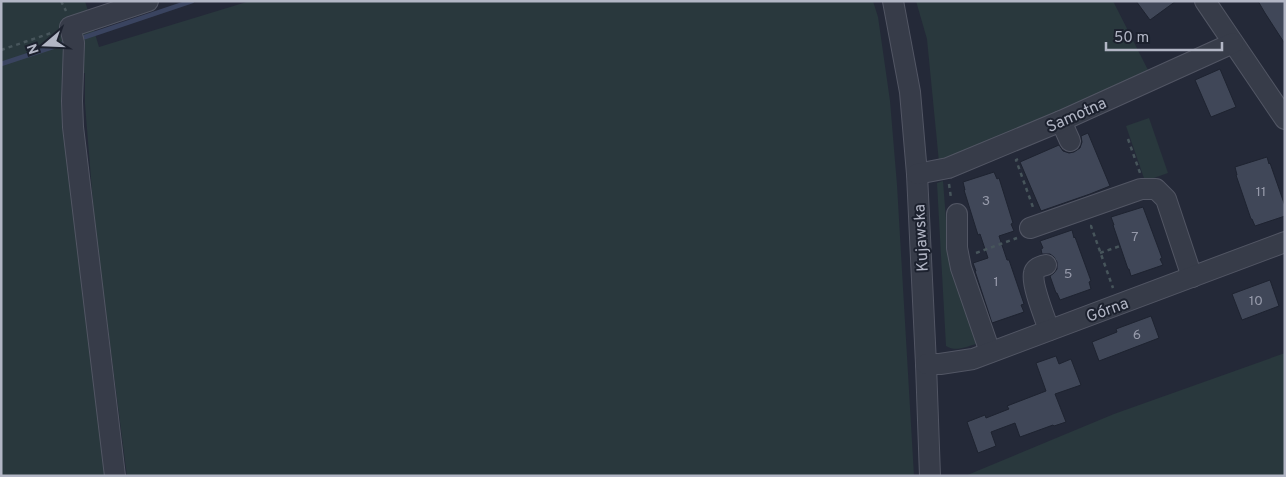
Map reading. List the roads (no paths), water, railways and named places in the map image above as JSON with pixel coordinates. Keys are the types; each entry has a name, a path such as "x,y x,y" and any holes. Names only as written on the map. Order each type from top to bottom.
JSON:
{"street":[{"path":"115,476 73,127 74,42 70,27 148,1"},
{"name":"Kujawska","path":"893,1 910,92 917,174 930,476"},
{"path":"1205,1 1285,119"},
{"name":"Samotna","path":"917,174 948,168 1061,121 1233,44"},
{"path":"1061,121 1070,141"},
{"path":"1035,227 1141,189 1156,189 1166,199 1192,277"},
{"path":"957,214 957,248 961,268 990,352"},
{"name":"Górna","path":"926,364 973,359 1285,242"},
{"path":"1046,265 1037,268 1034,273 1034,284 1048,330"}],"waterway":[{"path":"85,37 192,1"},
{"path":"1,64 65,43"}]}
